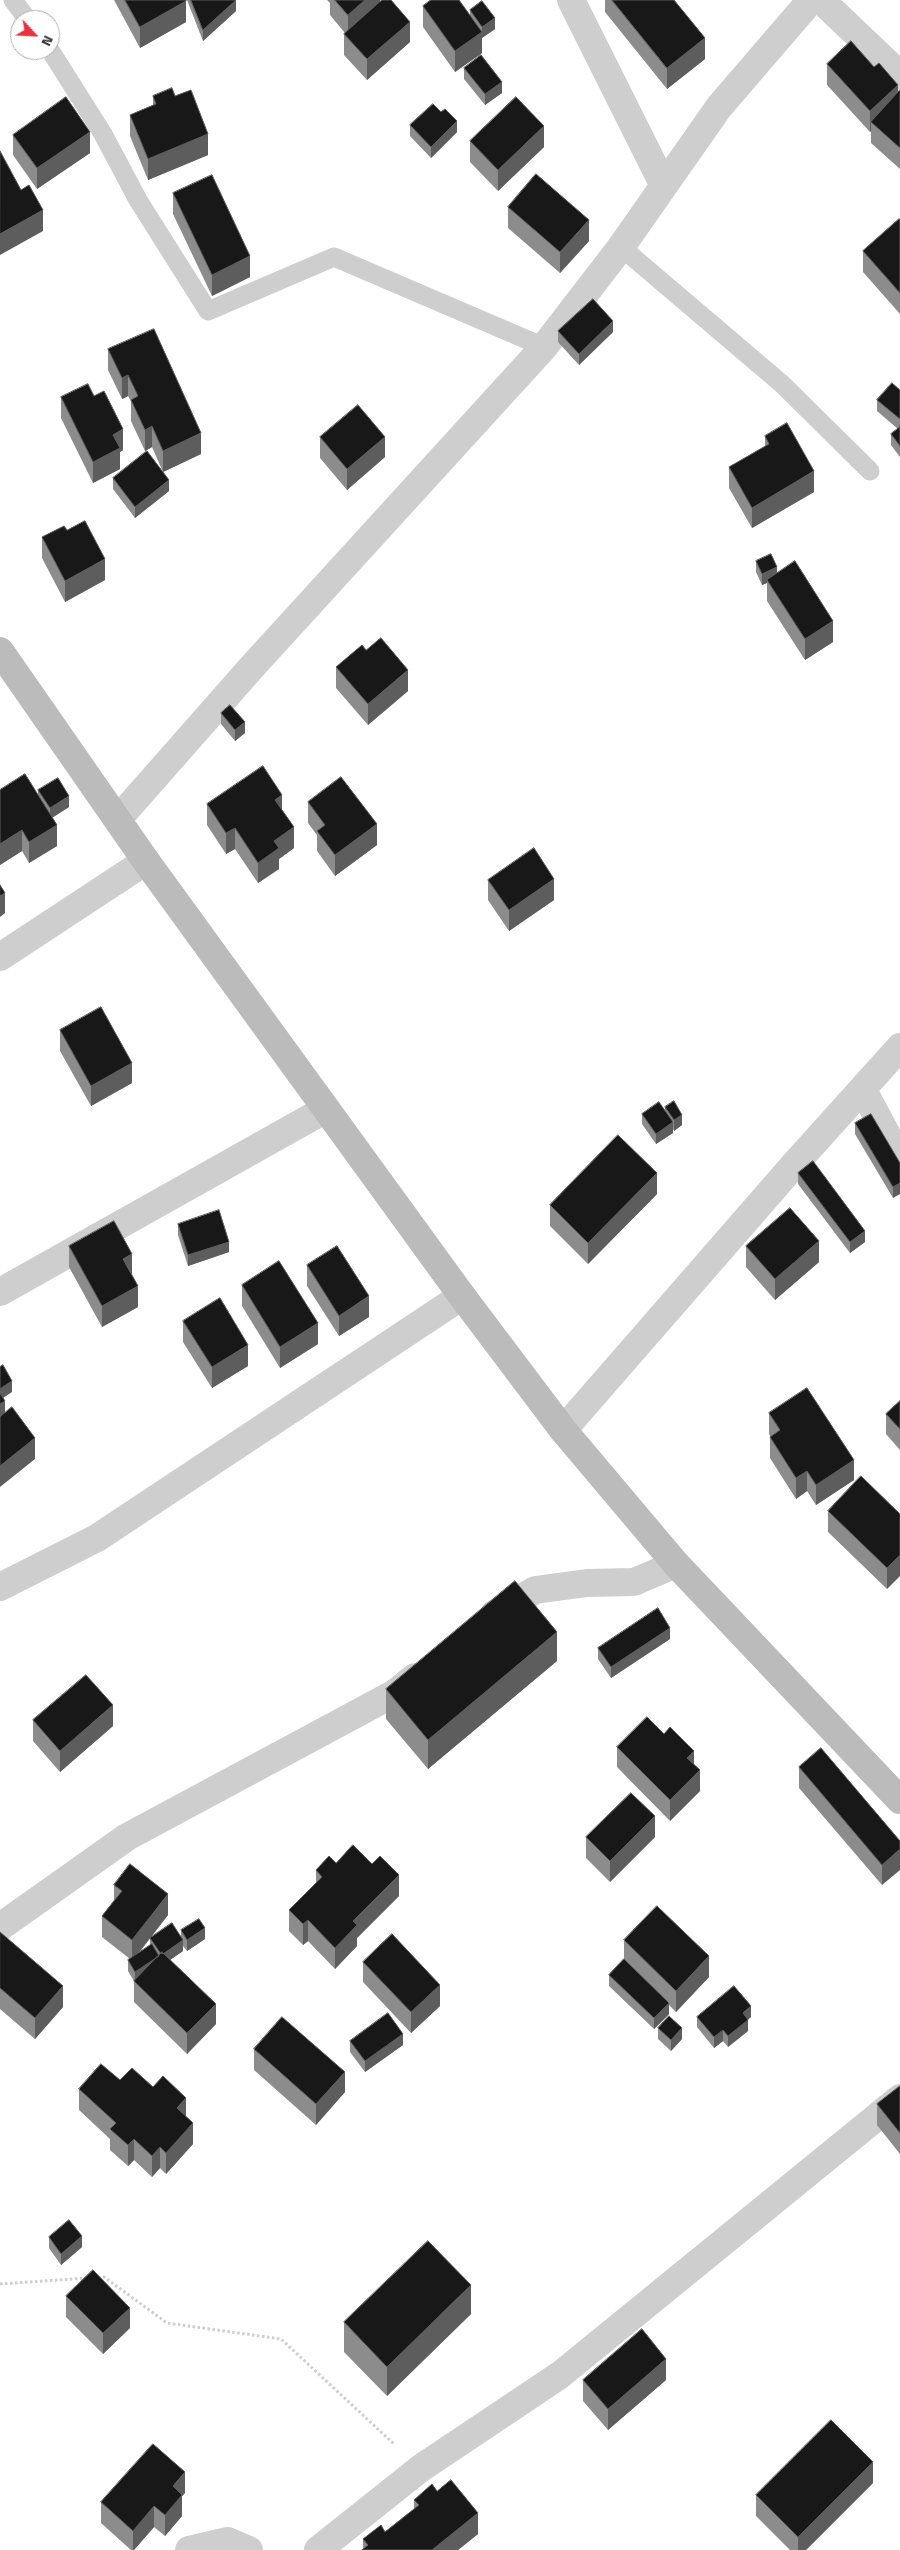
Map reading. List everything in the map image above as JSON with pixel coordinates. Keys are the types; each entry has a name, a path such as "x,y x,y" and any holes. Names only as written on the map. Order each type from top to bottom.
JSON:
{"street":[{"path":"571,0 663,184"},
{"path":"118,818 245,674 544,347 621,247 663,184 719,107 811,0"},
{"path":"821,0 900,75"},
{"path":"0,650 146,861 462,1296 563,1430 676,1564 900,1800"},
{"path":"0,957 146,861"},
{"path":"563,1430 792,1166 900,1047"},
{"path":"863,1090 900,1158"},
{"path":"0,1292 326,1109"},
{"path":"0,1587 97,1538 462,1296"},
{"path":"470,1630 535,1590 587,1583 634,1582 676,1564"},
{"path":"0,1926 127,1837 395,1693 433,1662"},
{"path":"318,2550 420,2468 560,2375 900,2098"},
{"path":"189,2550 228,2542 249,2550"}],"lane":[{"path":"56,60 103,134 138,200 208,311 334,257 544,347"},
{"path":"621,247 782,384 870,470"}],"path":[{"path":"0,2284 104,2277 167,2323 282,2339 420,2468"}],"building":[{"path":"125,0 186,0 186,1 140,27"},
{"path":"191,0 236,0 203,30"},
{"path":"335,0 365,0 348,15"},
{"path":"382,0 391,0 410,22 367,59 344,34"},
{"path":"431,0 459,0 482,32 455,51 423,6"},
{"path":"612,0 674,0 705,38 667,68"},
{"path":"482,1 495,18 482,27 470,10"},
{"path":"851,41 874,67 879,63 898,85 870,111 827,64"},
{"path":"481,55 502,82 485,94 464,68"},
{"path":"172,88 175,96 191,90 208,134 148,159 130,115 156,104 153,96"},
{"path":"900,90 900,148 871,122"},
{"path":"66,97 90,132 37,168 13,135"},
{"path":"516,97 544,126 498,170 470,141"},
{"path":"433,104 441,112 445,109 457,121 431,147 410,125"},
{"path":"0,151 21,190 29,185 43,210 0,234"},
{"path":"536,174 589,220 560,252 508,207"},
{"path":"212,175 250,256 212,275 173,193"},
{"path":"900,219 900,293 863,251"},
{"path":"593,299 613,321 579,354 558,331"},
{"path":"154,329 201,433 163,451 152,426 145,430 131,400 138,396 128,375 122,378 108,349"},
{"path":"892,383 900,390 900,419 877,400"},
{"path":"88,384 94,396 104,391 123,429 113,435 120,448 93,462 61,397"},
{"path":"358,405 385,437 347,469 320,437"},
{"path":"787,423 814,471 752,508 729,467 769,444 765,436"},
{"path":"900,427 900,446 891,434"},
{"path":"147,451 169,480 135,507 113,478"},
{"path":"85,521 105,559 65,581 42,537 64,526 67,530"},
{"path":"771,554 777,567 762,574 756,561"},
{"path":"795,561 833,621 805,639 767,580"},
{"path":"381,638 408,670 368,704 336,667 362,645 366,650"},
{"path":"230,705 245,722 235,730 221,713"},
{"path":"263,766 282,795 275,800 294,827 274,841 279,848 258,863 235,828 226,833 207,804"},
{"path":"25,774 57,825 29,842 22,830 0,844 0,790"},
{"path":"341,777 377,824 335,855 317,831 325,825 308,802"},
{"path":"58,778 69,796 50,808 38,790"},
{"path":"534,848 554,879 509,910 488,880"},
{"path":"0,885 5,893 0,896"},
{"path":"101,1007 132,1063 91,1086 60,1030"},
{"path":"674,1101 682,1115 674,1120 665,1107"},
{"path":"659,1102 673,1122 656,1134 642,1114"},
{"path":"871,1114 900,1163 900,1183 893,1187 855,1123"},
{"path":"618,1135 657,1173 588,1243 550,1205"},
{"path":"813,1161 865,1231 850,1242 798,1173"},
{"path":"790,1208 819,1241 775,1279 746,1246"},
{"path":"219,1210 229,1242 188,1255 178,1224"},
{"path":"114,1221 132,1254 123,1259 138,1286 102,1306 69,1246"},
{"path":"337,1246 369,1296 339,1316 307,1265"},
{"path":"279,1261 318,1323 280,1347 242,1285"},
{"path":"220,1298 248,1345 212,1367 183,1321"},
{"path":"3,1365 12,1381 0,1389 0,1367"},
{"path":"807,1388 854,1460 816,1485 807,1471 796,1478 770,1437 780,1430 769,1413"},
{"path":"0,1393 5,1401 0,1404"},
{"path":"900,1401 900,1429 886,1414"},
{"path":"12,1407 35,1438 0,1466 0,1417"},
{"path":"861,1476 900,1514 900,1555 887,1568 828,1511"},
{"path":"515,1581 557,1632 428,1740 386,1689"},
{"path":"658,1608 670,1628 611,1667 598,1648"},
{"path":"86,1675 113,1705 60,1751 33,1720"},
{"path":"647,1717 664,1734 670,1727 694,1751 687,1758 700,1770 670,1800 617,1747"},
{"path":"821,1748 900,1841 900,1849 882,1865 799,1767"},
{"path":"631,1793 655,1816 610,1861 586,1837"},
{"path":"353,1845 372,1864 380,1856 399,1875 353,1921 357,1925 335,1948 308,1920 303,1924 289,1910 322,1877 316,1870 329,1856 336,1863"},
{"path":"130,1864 168,1894 132,1940 102,1916 122,1891 114,1885"},
{"path":"657,1906 709,1956 676,1991 624,1940"},
{"path":"199,1919 205,1928 187,1940 181,1930"},
{"path":"172,1923 183,1940 161,1954 150,1938"},
{"path":"0,1932 63,1986 35,2018 0,1988"},
{"path":"392,1934 440,1985 411,2012 363,1962"},
{"path":"152,1944 159,1956 135,1972 128,1960"},
{"path":"162,1952 216,2004 187,2033 134,1981"},
{"path":"624,1959 669,2003 654,2018 609,1975"},
{"path":"734,1986 751,2006 743,2013 748,2020 728,2036 723,2030 714,2037 697,2017"},
{"path":"388,2013 403,2034 365,2061 350,2041"},
{"path":"669,2016 682,2028 671,2040 658,2028"},
{"path":"282,2017 345,2072 316,2104 254,2049"},
{"path":"101,2064 120,2080 132,2068 153,2087 163,2076 186,2098 177,2108 193,2123 166,2153 160,2147 152,2156 134,2139 128,2145 110,2129 116,2123 79,2089"},
{"path":"900,2086 900,2133 877,2104"},
{"path":"69,2220 82,2236 61,2254 49,2237"},
{"path":"428,2241 471,2285 387,2367 344,2322"},
{"path":"93,2270 130,2308 103,2333 66,2296"},
{"path":"642,2329 666,2359 608,2409 583,2380"},
{"path":"831,2420 873,2462 798,2537 756,2495"},
{"path":"153,2444 185,2472 173,2486 182,2495 165,2515 154,2506 133,2531 101,2502"},
{"path":"451,2480 478,2513 432,2550 362,2550 368,2545 363,2539 381,2525 385,2532 419,2505 414,2500 432,2484 437,2491"}]}
